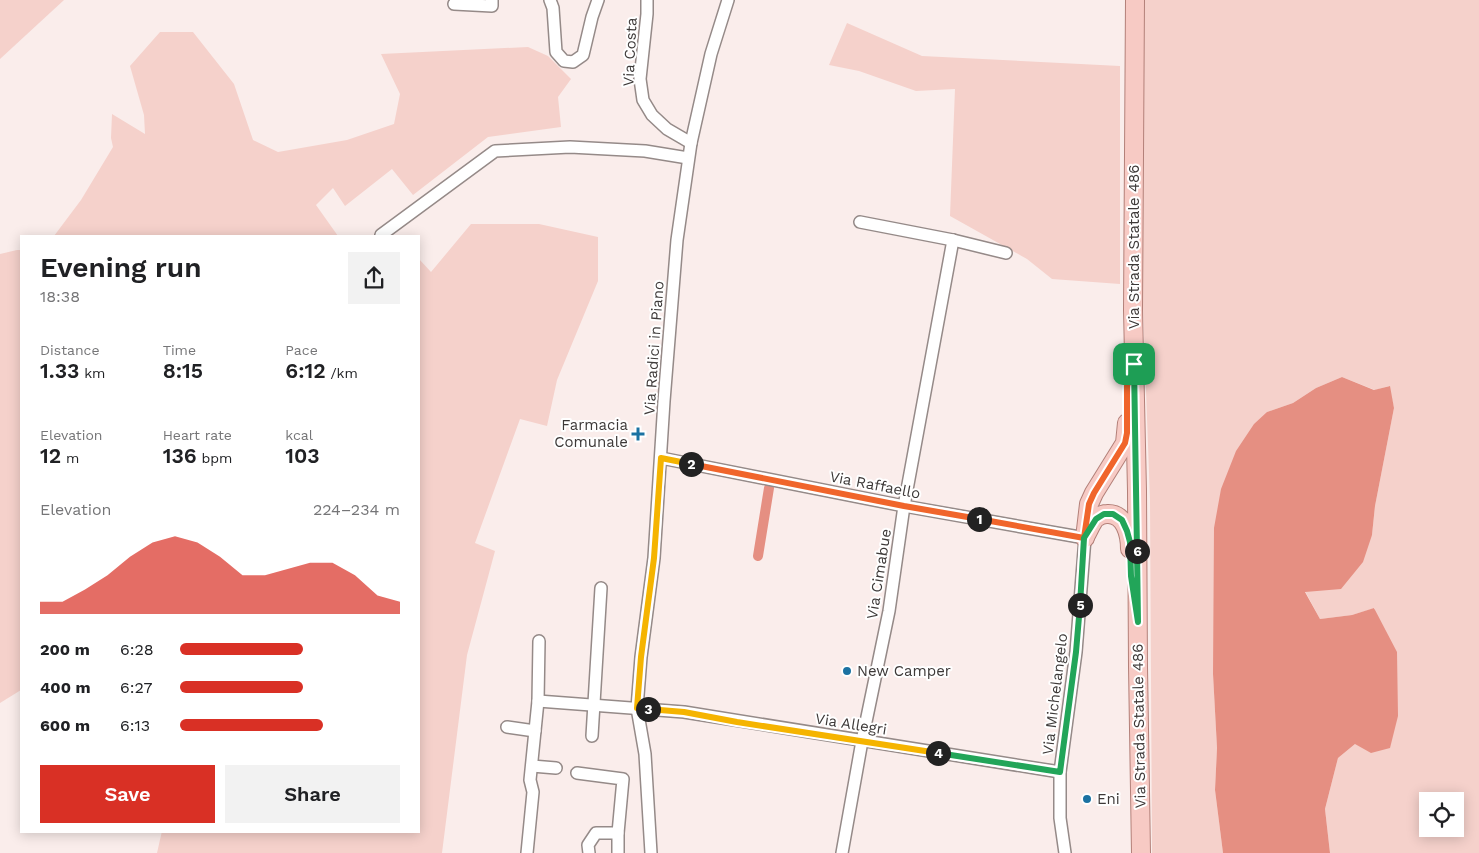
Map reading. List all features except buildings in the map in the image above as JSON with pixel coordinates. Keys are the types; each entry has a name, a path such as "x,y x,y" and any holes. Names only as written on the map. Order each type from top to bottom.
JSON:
{"main road":[{"name":"Via Strada Statale 486","path":"1135,0 1134,364 1141,853"},
{"path":"1084,538 1089,504 1125,443 1127,433 1127,386 1134,364"},
{"path":"1084,538 1096,519 1104,514 1113,514 1122,520 1130,542 1131,576 1138,622"}],"street":[{"path":"454,4 492,6 492,0"},
{"path":"550,0 553,8 556,52 564,61 573,62 583,55 598,0"},
{"name":"Via Costa","path":"647,0 640,79 643,100 652,115 667,128 691,143"},
{"name":"Via Radici in Piano","path":"651,853 645,754 637,708 641,657 654,558 677,240 691,143 710,54 728,0"},
{"path":"381,235 495,151 570,147 646,151 688,158"},
{"path":"860,222 953,240 1006,253"},
{"name":"Via Cimabue","path":"842,853 862,741 889,611 904,506 953,240"},
{"name":"Via Raffaello","path":"661,458 904,506 1084,538"},
{"name":"Via Michelangelo","path":"1065,853 1060,818 1060,772 1076,652 1084,538"},
{"path":"592,736 601,588"},
{"path":"526,853 533,792 530,780 538,701 539,641"},
{"name":"Via Allegri","path":"538,701 684,712 737,722 1060,772"},
{"path":"507,727 535,731"},
{"path":"532,766 556,768"},
{"path":"577,772 623,779 618,853"},
{"path":"589,853 588,845 596,833 618,834"}],"shaded area":[{"path":"0,0 64,0 0,59"},
{"path":"1144,0 1479,0 1479,853 1330,853 1325,809 1338,758 1355,744 1375,608 1352,615 1320,619 1305,591 1372,535 1375,506 1394,408 1389,386 1375,390 1342,377 1316,388 1293,403 1267,412 1213,674 1217,748 1215,790 1223,853 1152,853 1150,500 1142,281"},
{"path":"847,23 922,56 1120,66 1120,284 1052,279 1027,259 950,216 955,89 916,91 859,71 829,65"},
{"path":"160,32 193,32 234,84 253,140 278,152 347,140 394,124 400,94 381,54 528,47 548,56 571,79 558,97 561,127 488,137 413,195 392,169 345,206 333,188 316,205 337,235 55,235 81,200 113,147 111,138 112,114 145,134 144,115 130,66"},
{"path":"471,224 539,224 598,237 598,281 557,380 547,426 520,419 475,543 495,551 467,655 442,853 157,853 162,833 420,833 420,260 431,272"},
{"path":"20,250 20,691 0,703 0,254"},
{"path":"1342,377 1374,390 1390,386 1394,408 1375,506 1372,535 1363,562 1341,589 1305,592 1320,619 1352,615 1374,608 1397,652 1398,716 1390,748 1371,753 1355,744 1338,758 1325,809 1330,853 1223,853 1215,790 1217,748 1213,674 1214,528 1221,489 1236,451 1254,424 1267,412 1293,403 1316,388"}],"waterway":[{"path":"758,556 769,488"}],"place":[{"name":"Farmacia Comunale","path":"638,434"},
{"name":"New Camper","path":"847,671"},
{"name":"Eni","path":"1087,799"}],"route":[{"path":"1134,364 1127,386 1127,433 1125,443 1089,504 1084,538 904,506 661,458 654,558 641,657 637,708 684,712 737,722 1060,772 1076,652 1084,538 1096,519 1104,514 1113,514 1122,520 1127,531 1130,542 1131,576 1138,622 1134,364"}]}
